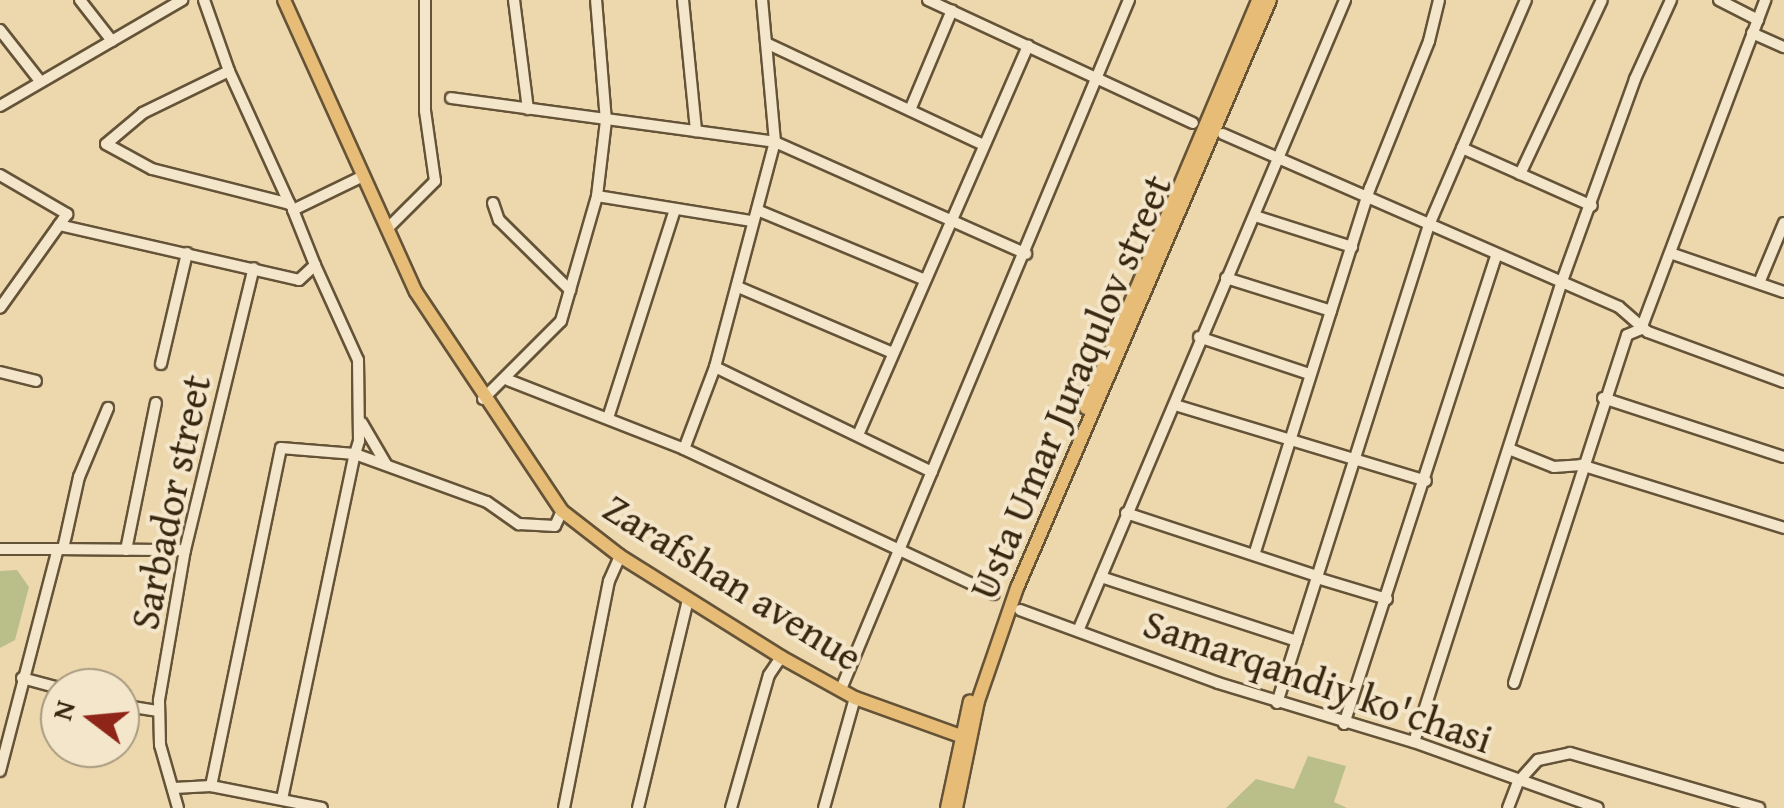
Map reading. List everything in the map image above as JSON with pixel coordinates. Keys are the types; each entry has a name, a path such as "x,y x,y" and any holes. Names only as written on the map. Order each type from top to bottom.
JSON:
{"main road":[{"name":"Zarafshan avenue","path":"284,0 416,292 483,399 562,511 620,556 781,657 855,698 965,738"},
{"name":"Usta Umar Juraqulov street","path":"948,808 1008,589 1258,0"},
{"name":"Usta Umar Juraqulov street","path":"956,808 965,738 1017,588 1270,0"}],"street":[{"path":"80,0 112,41"},
{"path":"0,106 182,0"},
{"path":"204,0 229,71 358,360 361,422 282,799"},
{"path":"387,229 435,180 426,111 426,0"},
{"path":"514,0 528,109"},
{"path":"483,399 508,380 561,321 597,196 606,121 596,0"},
{"path":"683,0 696,131"},
{"path":"684,449 715,367 775,142 762,0"},
{"path":"928,0 1193,123"},
{"path":"1078,630 1345,0"},
{"path":"1255,552 1368,195 1439,0"},
{"path":"1277,703 1429,224 1526,0"},
{"path":"1520,174 1602,0"},
{"path":"1414,742 1562,281 1592,206 1634,79 1671,0"},
{"path":"1719,0 1758,20"},
{"path":"1514,683 1581,465 1627,335 1642,330 1765,0"},
{"path":"841,689 1100,77 1124,2"},
{"path":"910,110 952,10"},
{"path":"0,30 40,80"},
{"path":"1752,33 1784,47"},
{"path":"766,43 982,144"},
{"path":"858,435 1028,46"},
{"path":"229,71 143,113 106,144 152,170 291,207 363,176"},
{"path":"451,98 775,142 1026,254"},
{"path":"1223,134 1619,307 1642,330 1784,382"},
{"path":"1462,148 1592,206"},
{"path":"0,175 67,214 0,308"},
{"path":"597,196 675,210 754,216 923,279"},
{"path":"492,203 498,220 570,290"},
{"path":"608,418 675,210"},
{"path":"1255,216 1352,248"},
{"path":"1759,283 1784,223"},
{"path":"59,225 299,280 316,265"},
{"path":"162,364 186,253"},
{"path":"1344,724 1497,254"},
{"path":"1673,254 1784,292"},
{"name":"Sarbador street","path":"178,808 160,745 159,711 185,550 254,268"},
{"path":"1226,278 1331,311"},
{"path":"738,286 893,353"},
{"path":"1199,337 1309,374"},
{"path":"715,367 932,472"},
{"path":"0,372 36,381"},
{"path":"508,380 684,449 994,594"},
{"path":"1604,398 1784,457"},
{"path":"126,550 156,403"},
{"path":"1175,405 1353,463 1426,481"},
{"path":"0,771 22,678 80,477 108,408"},
{"path":"361,422 386,464"},
{"path":"211,786 281,448 355,454 486,502 520,524 555,526 562,511"},
{"path":"1508,449 1554,466 1581,465 1784,528"},
{"path":"1126,513 1255,552 1387,599"},
{"path":"0,548 185,550"},
{"path":"564,808 609,581 620,556"},
{"path":"1101,577 1297,641"},
{"path":"638,808 688,600"},
{"name":"Samarqandiy ko'chasi","path":"1020,610 1277,703 1414,742 1598,808"},
{"path":"731,808 769,675 781,657"},
{"path":"22,678 40,683"},
{"path":"824,808 855,698"},
{"path":"140,708 159,711"},
{"path":"1508,808 1518,782 1538,760 1570,752 1759,808"},
{"path":"174,788 211,786 322,808"}],"green space":[{"path":"17,570 29,587 15,640 0,648 0,571"},
{"path":"1308,756 1346,766 1334,802 1347,808 1226,808 1256,779 1294,789"}]}
